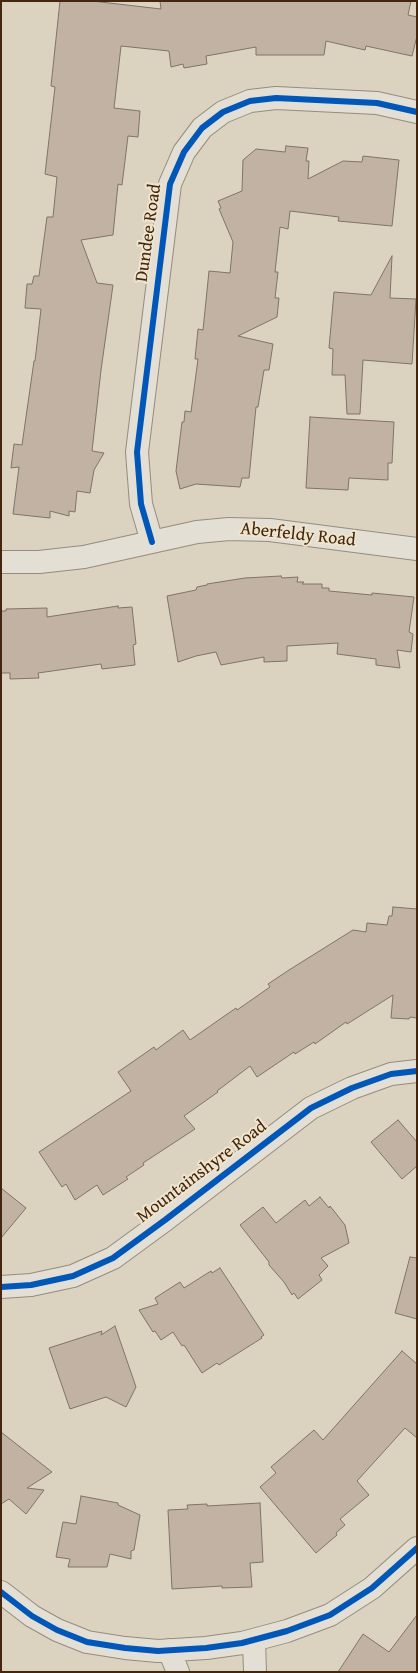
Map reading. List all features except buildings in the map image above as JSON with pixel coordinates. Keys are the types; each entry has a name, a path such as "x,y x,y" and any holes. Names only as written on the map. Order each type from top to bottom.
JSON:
{"street":[{"name":"Dundee Road","path":"152,542 141,504 137,452 170,184 184,152 202,128 223,112 250,101 276,98 377,103 417,112"},
{"name":"Aberfeldy Road","path":"1,562 39,562 84,557 197,532 237,529 309,534 417,549"},
{"name":"Mountainshyre Road","path":"1,1287 31,1285 72,1276 113,1258 311,1108 352,1088 383,1076 417,1071"},
{"path":"1,1592 32,1616 57,1630 88,1642 125,1648 169,1650 206,1648 254,1640 287,1631 330,1615 372,1588 417,1548"},
{"path":"254,1640 255,1672"},
{"path":"169,1650 178,1672"}],"cycle path":[{"path":"152,542 141,504 137,452 170,184 184,152 202,128 223,112 250,101 276,98 377,103 417,112"},
{"path":"1,1287 31,1285 73,1276 113,1258 311,1108 352,1088 391,1074 417,1071"},
{"path":"1,1592 32,1616 57,1630 87,1642 158,1651 206,1648 242,1643 287,1631 330,1615 372,1588 417,1548"}]}
